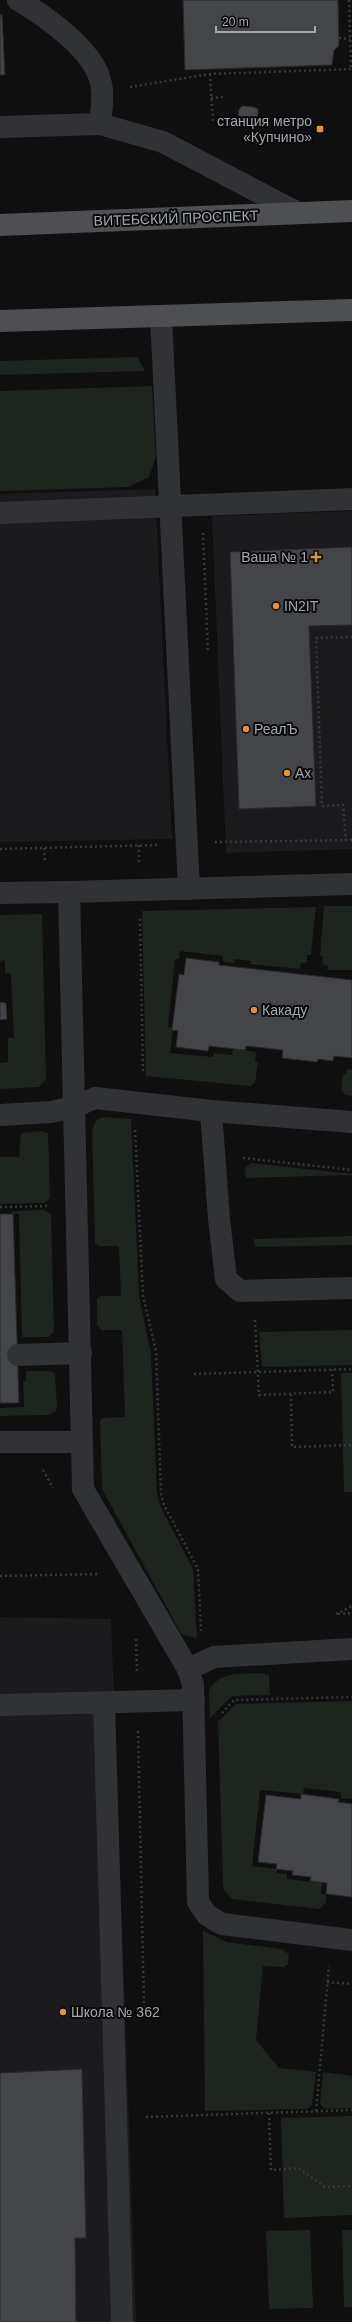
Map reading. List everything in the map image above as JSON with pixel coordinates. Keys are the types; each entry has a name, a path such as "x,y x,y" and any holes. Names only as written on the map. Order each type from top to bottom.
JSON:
{"main road":[{"name":"ВИТЕБСКИЙ ПРОСПЕКТ","path":"0,225 352,211"},
{"path":"0,321 352,310"}],"street":[{"path":"18,0 46,16 72,39 91,62 102,84 100,124"},
{"path":"0,127 100,124 163,142 298,213"},
{"path":"161,317 172,507 189,889"},
{"path":"0,513 352,499"},
{"path":"0,893 352,884"},
{"path":"69,892 81,1353 80,1442 83,1489 188,1669 193,1684 195,1722 196,1885 198,1902 207,1914 222,1924 342,1939"},
{"path":"0,1115 51,1112 74,1107 95,1098 211,1111 352,1122"},
{"path":"211,1111 219,1219 226,1279 240,1291 352,1288"},
{"path":"18,1355 81,1353"},
{"path":"0,1442 80,1442"},
{"path":"188,1669 214,1657 352,1649"},
{"path":"0,1705 194,1700"},
{"path":"104,1703 122,2322"}],"path":[{"path":"124,88 210,74 351,69 349,0"},
{"path":"339,38 350,39"},
{"path":"210,74 213,122"},
{"path":"211,98 225,97"},
{"path":"346,841 343,805 322,806 316,638 352,637"},
{"path":"140,914 143,1080 135,1124 142,1296 156,1351 161,1493 164,1504 198,1569 201,1637"},
{"path":"242,1158 352,1170"},
{"path":"0,1207 54,1205"},
{"path":"194,1374 352,1369"},
{"path":"290,1394 292,1447 352,1445"},
{"path":"0,1576 132,1574"},
{"path":"352,1606 336,1614 352,1613"},
{"path":"195,1722 215,1721 234,1700 352,1697"},
{"path":"316,2111 327,1982 342,1939"},
{"path":"327,1982 352,1984"},
{"path":"146,2117 352,2110"},
{"path":"269,2113 271,2170 298,2168 325,2187 352,2186"}],"shaded area":[{"path":"137,357 145,371 0,375 0,361"},
{"path":"152,386 156,456 149,477 128,487 0,491 0,391"},
{"path":"155,489 172,839 0,842 0,494"},
{"name":"IN2IT","path":"352,511 352,849 226,853 212,516"},
{"path":"324,906 352,906 352,970 327,970 328,966 322,964 323,957 320,956"},
{"path":"316,907 311,955 307,955 307,963 301,963 300,969 250,964 251,961 235,959 234,963 223,962 223,956 180,951 179,959 175,959 168,1027 173,1028 170,1053 213,1057 214,1053 232,1055 233,1048 256,1052 255,1061 258,1062 255,1083 250,1086 146,1076 142,911"},
{"path":"42,914 46,1079 39,1087 0,1089 0,1063 8,1062 8,1038 14,1038 11,974 5,973 5,960 0,961 0,915"},
{"path":"347,1069 352,1070 352,1096 345,1095 341,1090 343,1074 346,1074"},
{"path":"104,1117 131,1119 139,1296 151,1354 157,1494 160,1506 193,1569 197,1638 182,1635 102,1489 100,1421 103,1418 125,1417 122,1330 102,1330 97,1325 97,1299 101,1296 121,1296 119,1246 99,1246 95,1243 92,1130 96,1120"},
{"path":"41,1131 48,1133 50,1198 45,1203 0,1204 0,1157 19,1157 21,1133"},
{"path":"251,1163 352,1175 246,1178 245,1168"},
{"path":"45,1210 51,1215 54,1331 49,1337 22,1337 19,1214 12,1214 12,1211"},
{"path":"352,1236 352,1245 255,1247 254,1239"},
{"path":"352,1330 352,1365 262,1367 259,1332"},
{"path":"26,1371 50,1371 55,1374 57,1407 55,1412 47,1415 0,1416 0,1408 24,1407 23,1382 26,1381"},
{"path":"341,1373 352,1373 352,1492 344,1492"},
{"name":"Школа № 362","path":"0,1617 111,1619 136,2322 0,2322"},
{"path":"262,1673 269,1675 270,1695 232,1696 210,1718 209,1691 218,1680 231,1675"},
{"path":"352,1701 352,1799 341,1798 341,1792 304,1788 303,1794 260,1790 252,1866 277,1869 277,1873 287,1874 287,1879 322,1883 321,1894 326,1895 326,1902 320,1909 232,1899 224,1890 223,1883 218,1722 236,1704"},
{"path":"203,1931 227,1942 281,1949 289,1954 288,1964 284,1967 263,1966 256,2040 279,2068 316,2072 312,2105 307,2109 205,2111"},
{"path":"323,2072 352,2076 352,2108 325,2109 320,2104"},
{"path":"352,2116 352,2215 284,2218 281,2118"},
{"path":"310,2230 313,2308 269,2309 266,2231"},
{"path":"342,2230 352,2230 352,2307 344,2307"}],"building":[{"path":"183,0 338,0 339,46 334,50 332,65 185,70"},
{"path":"0,15 2,15 5,75 0,75"},
{"path":"242,106 254,107 258,109 258,116 254,119 242,119 238,116 239,109"},
{"path":"352,547 352,625 309,626 316,806 239,809 230,552"},
{"path":"186,958 219,962 219,965 352,980 352,1058 334,1056 333,1061 318,1059 317,1062 282,1058 283,1050 246,1046 245,1050 209,1046 208,1051 176,1047 178,1031 172,1030 179,974 184,975"},
{"path":"0,1002 6,1003 7,1019 0,1020"},
{"path":"0,1214 13,1214 19,1403 0,1403"},
{"path":"301,1794 339,1799 338,1802 352,1804 352,1897 326,1894 327,1883 310,1881 311,1877 292,1875 293,1871 276,1869 277,1864 258,1862 266,1795 301,1799"},
{"path":"82,2069 86,2238 75,2238 76,2322 0,2322 0,2073"}],"place":[{"name":"станция метро «Купчино»","path":"320,129"},
{"name":"Ваша № 1","path":"316,557"},
{"name":"IN2IT","path":"276,606"},
{"name":"РеалЪ","path":"246,729"},
{"name":"Ах","path":"287,773"},
{"name":"Какаду","path":"254,1010"},
{"name":"Школа № 362","path":"63,2012"}]}
